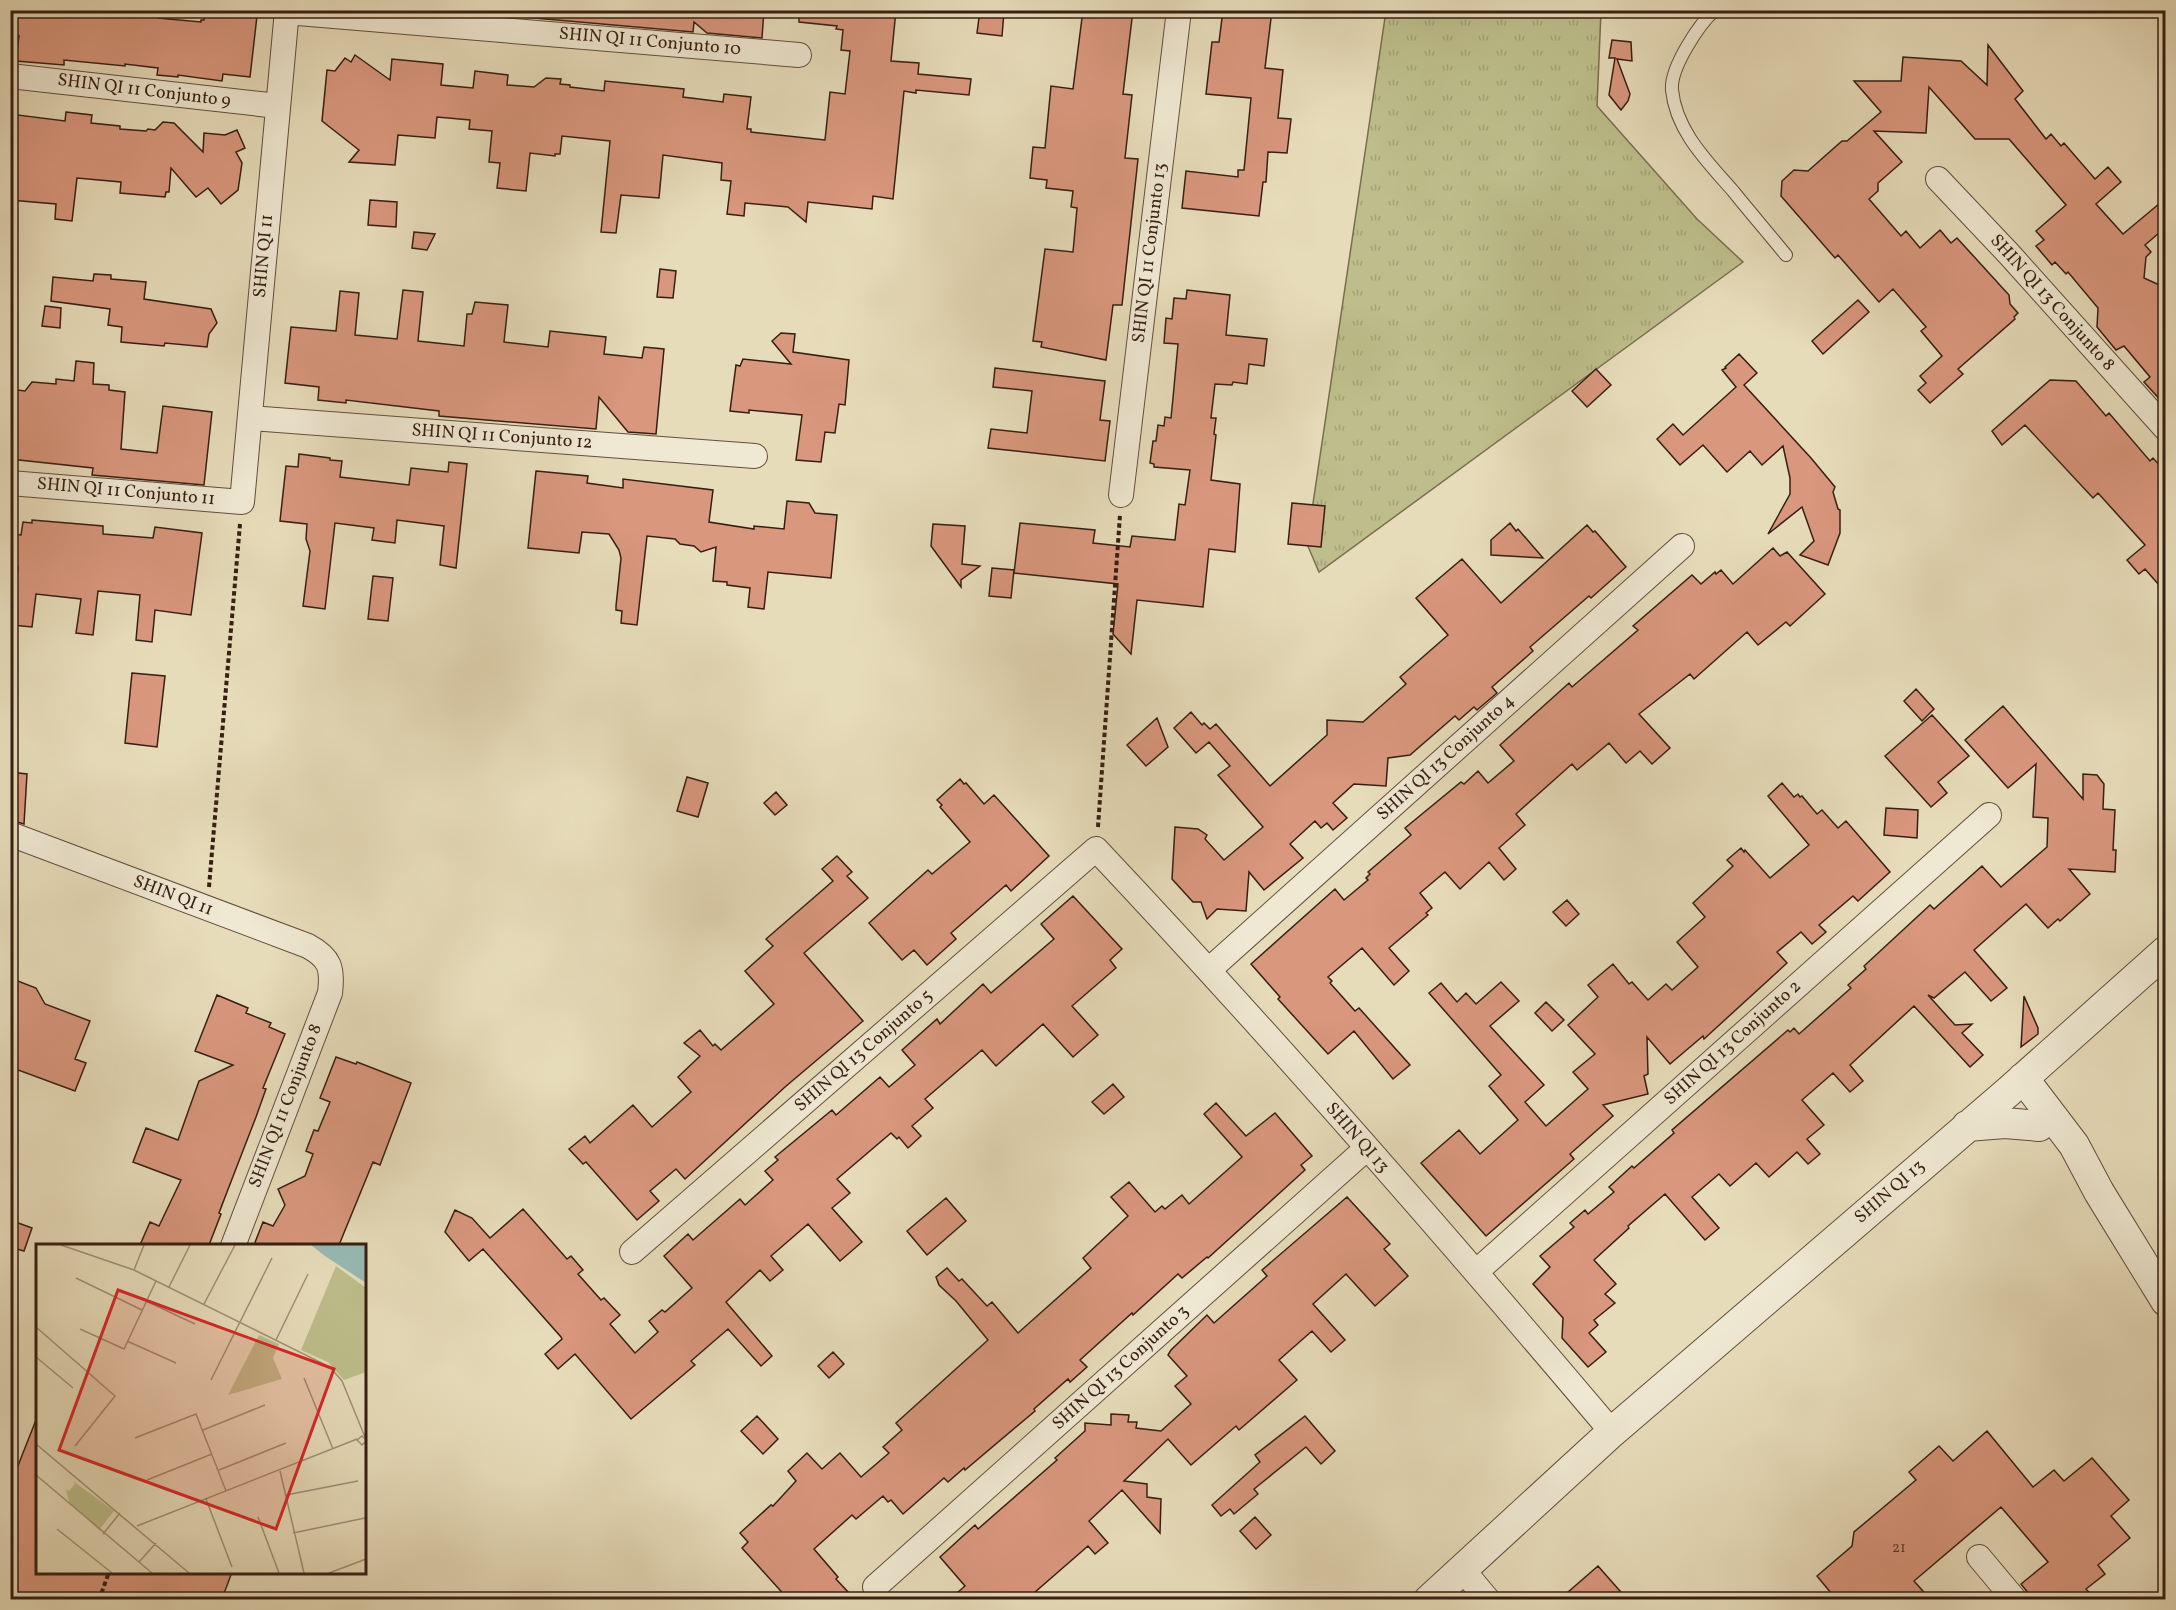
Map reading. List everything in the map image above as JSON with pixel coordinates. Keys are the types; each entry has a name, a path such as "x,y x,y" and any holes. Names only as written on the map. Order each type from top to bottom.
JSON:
{"street":[{"name":"SHIN QI 11 Conjunto 13","path":"1121,495 1179,10"},
{"name":"SHIN QI 11 Conjunto 10","path":"286,11 799,55"},
{"name":"SHIN QI 11","path":"242,501 286,11"},
{"name":"SHIN QI 11 Conjunto 9","path":"10,76 278,106"},
{"name":"SHIN QI 13 Conjunto 8","path":"1938,179 2009,254 2166,429"},
{"name":"SHIN QI 11 Conjunto 12","path":"250,418 754,456"},
{"name":"SHIN QI 11 Conjunto 11","path":"10,483 242,501"},
{"name":"SHIN QI 13 Conjunto 4","path":"1210,969 1682,546"},
{"name":"SHIN QI 13 Conjunto 2","path":"1477,1272 1989,815"},
{"name":"SHIN QI 11","path":"10,834 308,946 321,953 330,966"},
{"name":"SHIN QI 13","path":"1096,849 1210,969 1477,1272 1612,1432"},
{"name":"SHIN QI 13 Conjunto 5","path":"632,1252 1096,849"},
{"name":"SHIN QI 13","path":"1429,1599 1612,1432 2050,1056 2166,951"},
{"name":"SHIN QI 11 Conjunto 8","path":"233,1244 330,993 332,977 330,966"},
{"path":"2045,1120 2047,1067 2050,1056"},
{"path":"2016,1085 2045,1120 2064,1152 2088,1173 2158,1271 2166,1301"},
{"path":"1967,1126 2045,1120"},
{"name":"SHIN QI 13 Conjunto 3","path":"875,1587 1367,1148"},
{"path":"1978,1557 2015,1599"},
{"path":"1462,1570 1488,1599"}],"lane":[{"path":"1715,10 1702,22 1681,58 1671,88 1678,117 1692,143 1786,255"}],"path":[{"path":"1096,849 1121,495"},
{"path":"207,909 242,501"},
{"path":"99,1599 108,1574"}],"green space":[{"path":"1386,11 1601,11 1597,106 1697,219 1743,262 1319,572 1307,544"}],"building":[{"path":"14,10 158,10 158,18 201,22 204,20 205,10 229,10 229,13 257,16 250,77 223,74 222,81 178,75 178,77 157,75 158,68 125,64 125,66 64,60 64,65 16,61 19,36 11,35"},
{"path":"498,10 764,10 762,38 707,33 694,22 693,32 498,15"},
{"path":"799,10 896,10 891,61 919,63 918,74 971,79 969,95 904,91 893,199 873,196 872,209 808,202 806,222 788,207 745,203 744,216 727,214 731,181 721,180 722,163 663,155 659,198 621,195 616,233 601,232 610,141 562,136 560,154 555,154 555,156 530,153 526,191 497,188 500,163 489,162 492,131 469,129 470,120 437,117 435,138 398,135 395,165 349,162 359,150 322,121 327,70 335,71 345,58 351,62 355,55 390,80 392,59 443,64 441,85 473,88 475,71 508,75 507,85 534,87 546,78 561,79 560,84 570,85 570,87 604,91 605,81 684,89 683,97 723,102 724,94 751,97 747,129 751,129 751,132 825,140 830,92 845,94 850,51 841,50 843,30 836,29 837,26 799,22"},
{"path":"980,10 1004,12 1002,36 977,33"},
{"path":"1083,10 1133,10 1123,94 1132,95 1125,158 1138,159 1122,305 1113,305 1106,360 1041,347 1042,342 1033,341 1045,249 1073,252 1077,208 1071,207 1073,191 1046,188 1047,180 1030,178 1033,147 1045,148 1051,86 1073,89"},
{"path":"1223,10 1272,10 1265,68 1283,70 1278,118 1291,119 1287,153 1268,152 1266,182 1263,182 1259,216 1182,208 1186,171 1238,177 1238,170 1244,170 1251,98 1206,94 1212,42 1219,42"},
{"path":"1612,40 1631,42 1632,61 1617,59 1630,94 1621,110 1609,95 1615,58 1609,58"},
{"path":"1988,45 2023,91 2015,99 2046,139 2051,134 2061,146 2064,143 2095,179 2108,167 2121,182 2096,204 2123,234 2166,198 2166,227 2145,245 2151,252 2146,257 2144,278 2166,288 2166,406 2144,382 2150,377 2124,346 2116,350 2097,327 2098,308 2068,272 2066,274 2055,262 2052,265 2036,246 2044,240 2036,231 2066,205 2009,139 1975,139 1929,87 1926,133 1874,131 1902,162 1878,183 1878,191 1869,199 1901,236 1906,231 1920,248 1940,230 1951,243 1957,238 2009,295 2010,304 2018,313 2015,319 1958,369 1963,374 1930,403 1918,390 1926,383 1920,376 1942,356 1921,331 1926,327 1893,289 1879,302 1838,255 1835,258 1781,196 1782,181 1794,170 1808,171 1842,141 1847,141 1881,112 1854,81 1901,81 1903,57 1961,61 1987,85"},
{"path":"66,112 92,115 91,123 120,126 120,129 155,130 163,122 174,123 203,152 204,133 225,135 237,130 245,148 236,152 242,163 238,190 221,204 208,188 196,197 171,168 169,192 166,192 165,197 120,193 121,182 77,178 72,221 55,219 56,204 10,200 10,114 65,121"},
{"path":"370,200 397,202 396,227 368,225"},
{"path":"414,232 435,234 427,250 412,248"},
{"path":"660,269 676,271 673,298 657,297"},
{"path":"94,274 111,275 111,279 146,282 144,299 211,309 217,323 209,334 207,347 121,342 122,327 108,325 110,309 51,301 53,277 93,281"},
{"path":"403,290 423,292 418,341 464,346 467,314 472,314 475,302 508,305 504,342 548,347 550,331 606,337 604,354 642,358 644,347 664,349 656,434 628,432 599,397 596,429 439,416 439,411 346,400 346,403 318,400 319,387 285,383 291,327 336,331 340,291 359,293 355,335 397,339"},
{"path":"1187,290 1230,295 1226,335 1267,339 1264,366 1249,364 1247,384 1233,382 1232,385 1215,384 1211,418 1216,418 1214,434 1216,435 1211,480 1240,484 1235,552 1209,549 1203,607 1137,600 1131,654 1113,634 1118,584 1014,573 1020,523 1095,530 1093,543 1130,547 1132,536 1175,540 1179,504 1185,505 1190,470 1154,467 1154,464 1150,463 1158,425 1164,426 1165,417 1171,418 1178,344 1164,343 1166,318 1172,319 1174,298 1186,299"},
{"path":"1858,300 1869,312 1823,354 1812,341"},
{"path":"45,306 61,308 60,328 42,326"},
{"path":"781,333 795,334 793,352 849,360 845,405 839,404 835,433 825,432 821,462 796,460 802,415 749,410 749,413 730,411 736,365 740,366 743,359 791,364 772,341"},
{"path":"1739,354 1757,373 1744,385 1835,487 1833,492 1840,510 1840,533 1828,565 1800,555 1814,541 1802,507 1768,534 1790,494 1790,478 1783,446 1762,465 1750,451 1727,472 1703,445 1680,465 1657,439 1673,424 1683,435 1736,387 1722,370"},
{"path":"76,361 94,363 93,384 109,385 109,390 125,392 121,449 157,453 163,406 212,412 204,485 92,475 93,468 10,459 10,389 25,391 32,382 56,384 56,379 74,381"},
{"path":"995,368 1105,381 1100,420 1110,421 1105,461 988,448 991,429 1027,433 1032,391 993,387"},
{"path":"1596,369 1611,385 1587,407 1572,391"},
{"path":"2050,380 2076,381 2106,416 2109,413 2150,461 2153,458 2166,472 2166,593 2145,569 2139,574 2127,560 2145,545 2098,493 2093,498 2025,425 2002,445 1992,431"},
{"path":"299,454 342,461 340,477 409,485 411,468 448,472 449,462 467,464 456,568 440,565 444,526 397,520 395,543 372,540 374,528 335,523 325,609 303,606 310,551 306,539 307,524 280,521 286,466 298,467"},
{"path":"536,471 588,476 587,483 623,488 623,479 713,490 709,522 754,529 754,526 784,529 787,501 809,503 815,513 837,515 831,578 768,572 764,609 748,607 750,588 713,581 716,547 701,552 694,546 680,544 675,539 647,536 637,625 621,623 622,611 616,610 616,606 621,558 609,534 582,532 579,553 528,548"},
{"path":"1292,503 1325,506 1321,547 1288,544"},
{"path":"32,520 103,526 103,534 153,538 155,527 202,533 191,615 155,610 152,642 136,640 140,595 98,591 93,635 76,633 81,599 36,594 32,627 12,625 18,567 10,567 10,534 21,535 23,522 32,523"},
{"path":"1510,523 1543,558 1491,555 1491,540"},
{"path":"933,524 965,526 962,564 980,566 961,580 961,587 931,546"},
{"path":"1587,525 1626,567 1530,647 1533,651 1492,687 1497,693 1477,710 1474,707 1459,720 1455,716 1410,755 1388,758 1386,786 1354,784 1333,803 1347,818 1333,830 1327,823 1321,828 1315,821 1290,844 1303,858 1264,890 1249,872 1246,911 1217,909 1207,919 1201,902 1193,902 1172,879 1175,827 1198,829 1207,835 1205,839 1224,860 1263,827 1218,775 1230,766 1209,742 1196,753 1174,728 1191,712 1202,725 1204,723 1210,729 1216,724 1270,786 1327,735 1327,720 1363,722 1406,684 1400,677 1448,635 1416,598 1462,559 1501,603"},
{"path":"1773,548 1780,556 1787,552 1825,594 1790,626 1786,622 1758,645 1747,632 1694,679 1690,674 1639,714 1670,748 1652,764 1640,751 1626,763 1609,743 1577,770 1572,764 1516,814 1525,825 1499,848 1516,869 1504,880 1489,862 1460,889 1445,872 1420,893 1432,908 1426,913 1428,915 1389,948 1409,971 1394,985 1362,948 1328,977 1332,981 1330,983 1355,1011 1359,1008 1410,1065 1393,1079 1354,1031 1328,1054 1278,999 1280,997 1251,964 1335,889 1344,900 1368,880 1366,878 1370,874 1368,872 1411,835 1405,828 1461,782 1464,784 1478,771 1488,783 1514,761 1500,745 1569,683 1572,687 1638,630 1633,626 1692,575 1701,584 1715,572 1716,574 1721,570 1733,584"},
{"path":"992,568 1014,570 1011,598 989,596"},
{"path":"373,576 393,578 388,621 368,619"},
{"path":"132,673 165,676 157,747 125,743"},
{"path":"1916,689 1934,709 1922,721 1904,701"},
{"path":"2003,706 2083,799 2083,774 2097,775 2104,784 2103,809 2115,810 2113,850 2116,850 2115,872 2069,869 2090,894 2060,921 2058,919 2048,928 2026,904 1974,950 2007,988 1991,1001 1965,972 1934,998 1928,995 1955,1025 1972,1024 1962,1033 1983,1055 1970,1067 1914,1006 1850,1065 1863,1081 1850,1092 1833,1073 1802,1100 1824,1125 1807,1139 1820,1154 1808,1164 1797,1152 1769,1177 1756,1163 1730,1186 1719,1174 1692,1197 1719,1228 1705,1240 1665,1194 1628,1226 1629,1228 1594,1260 1616,1284 1605,1294 1615,1303 1594,1320 1598,1325 1589,1333 1606,1352 1588,1367 1562,1338 1563,1318 1533,1284 1550,1267 1540,1256 1574,1227 1570,1223 1585,1210 1588,1214 1614,1192 1609,1187 1632,1166 1634,1168 1674,1133 1672,1130 1788,1030 1790,1032 1794,1028 1799,1034 1851,988 1848,985 1866,969 1864,966 1930,905 1934,909 1982,866 2001,887 2047,847 2048,818 2033,817 2036,764 2008,788 1965,740"},
{"path":"1932,715 1969,756 1938,782 1947,793 1931,807 1885,756"},
{"path":"1157,718 1168,747 1146,766 1127,745"},
{"path":"10,772 27,774 24,824 10,820"},
{"path":"687,777 708,783 698,817 677,811"},
{"path":"960,779 984,804 994,795 1049,856 1011,891 1006,885 951,933 956,939 927,965 914,950 902,960 869,923 928,870 932,874 970,842 940,807 942,805 937,800"},
{"path":"1782,783 1794,797 1798,794 1802,796 1817,814 1822,810 1838,828 1846,821 1890,872 1858,901 1853,896 1819,925 1826,932 1812,944 1801,932 1777,952 1787,963 1704,1039 1703,1036 1670,1064 1647,1037 1648,1074 1644,1076 1648,1094 1603,1105 1613,1116 1570,1154 1574,1159 1486,1236 1421,1163 1459,1130 1480,1154 1518,1120 1489,1086 1501,1075 1429,993 1441,983 1457,1002 1466,993 1476,1004 1501,982 1519,1001 1490,1026 1544,1085 1525,1102 1546,1126 1588,1089 1573,1072 1595,1054 1568,1025 1598,997 1588,985 1613,964 1629,984 1632,982 1648,1000 1666,984 1672,990 1698,967 1677,942 1705,917 1693,903 1733,866 1727,860 1741,848 1770,878 1809,845 1768,796"},
{"path":"776,792 787,805 775,815 764,803"},
{"path":"1886,808 1918,810 1917,838 1884,835"},
{"path":"837,856 852,872 847,876 868,898 804,953 863,1021 785,1087 685,1179 676,1169 650,1191 659,1201 637,1220 586,1162 583,1164 569,1149 585,1136 590,1143 633,1105 652,1127 691,1092 678,1077 700,1056 684,1043 700,1030 713,1046 715,1044 721,1050 774,1004 745,971 773,946 766,939 833,881 822,869"},
{"path":"1073,896 1122,949 1110,960 1116,968 1072,1006 1098,1035 1073,1057 1043,1024 996,1066 982,1050 925,1099 933,1108 912,1126 921,1136 908,1148 899,1137 897,1139 891,1133 837,1179 850,1193 832,1208 862,1242 840,1261 808,1224 771,1256 783,1270 770,1281 760,1270 726,1302 772,1356 761,1366 728,1329 691,1361 695,1365 631,1419 575,1354 558,1369 545,1354 562,1339 561,1337 483,1249 469,1261 445,1232 455,1210 472,1218 490,1238 523,1209 567,1259 571,1256 583,1270 578,1274 601,1300 604,1298 620,1315 610,1324 635,1353 658,1332 649,1321 662,1310 665,1312 692,1288 664,1256 688,1234 693,1240 740,1199 745,1205 773,1180 765,1171 778,1160 775,1157 832,1110 836,1115 880,1077 889,1087 915,1065 902,1050 937,1019 940,1024 983,984 991,993 1054,939 1041,924"},
{"path":"1567,900 1579,914 1566,926 1553,912"},
{"path":"10,978 36,988 45,1004 90,1021 75,1059 86,1063 75,1091 10,1067"},
{"path":"217,995 248,1008 246,1013 271,1023 269,1027 285,1034 263,1088 266,1089 209,1244 140,1244 150,1222 159,1226 181,1180 133,1162 146,1128 178,1140 199,1081 233,1065 195,1051"},
{"path":"2024,996 2038,1028 2038,1034 2021,1047"},
{"path":"1546,1002 1564,1020 1552,1031 1535,1013"},
{"path":"336,1057 356,1064 357,1062 411,1083 380,1165 373,1162 339,1244 254,1244 263,1222 273,1226 285,1205 278,1189 305,1176 313,1154 306,1151 314,1130 318,1131 330,1102 320,1098"},
{"path":"1113,1084 1124,1097 1104,1114 1092,1102"},
{"path":"1216,1103 1246,1136 1275,1113 1312,1156 1301,1165 1305,1170 1208,1258 1182,1278 1178,1274 1133,1315 1132,1313 1080,1360 1087,1367 1070,1382 1068,1379 1034,1409 1035,1411 965,1470 964,1468 948,1482 944,1478 903,1514 891,1500 888,1502 883,1496 856,1519 852,1515 814,1549 848,1592 839,1599 788,1599 742,1548 748,1542 740,1533 771,1505 773,1506 796,1481 788,1471 807,1453 822,1469 840,1453 861,1477 889,1453 883,1447 902,1430 896,1423 988,1340 956,1301 939,1285 936,1277 947,1268 959,1281 962,1279 987,1306 992,1302 1018,1333 1091,1268 1083,1258 1128,1216 1111,1197 1129,1182 1155,1212 1162,1206 1165,1209 1182,1195 1189,1204 1242,1157 1204,1114"},
{"path":"1347,1197 1390,1244 1384,1249 1408,1276 1375,1306 1346,1274 1313,1304 1345,1340 1331,1352 1312,1331 1279,1360 1297,1380 1239,1430 1236,1426 1191,1465 1168,1439 1124,1481 1147,1484 1147,1497 1161,1499 1160,1533 1122,1490 1089,1521 1108,1543 1095,1554 1088,1546 1027,1599 950,1599 965,1586 940,1557 975,1525 978,1529 1057,1460 1055,1458 1085,1431 1085,1423 1111,1425 1111,1414 1129,1415 1128,1422 1137,1422 1136,1428 1161,1431 1191,1404 1175,1386 1187,1376 1168,1355 1171,1350 1207,1315 1214,1323 1267,1276 1262,1270"},
{"path":"946,1198 966,1221 927,1255 907,1231"},
{"path":"10,1220 32,1228 24,1251 10,1247"},
{"path":"833,1352 844,1364 829,1378 818,1366"},
{"path":"757,1416 778,1439 763,1454 741,1431"},
{"path":"1305,1416 1335,1451 1321,1464 1306,1447 1254,1489 1258,1494 1234,1514 1230,1509 1221,1516 1212,1505 1260,1462 1255,1455"},
{"path":"36,1420 36,1574 231,1574 222,1599 20,1599 10,1596 10,1486"},
{"path":"1987,1431 2033,1487 2054,1470 2064,1481 2092,1458 2129,1500 2111,1516 2130,1538 2098,1565 2105,1574 2086,1589 2095,1599 2033,1599 2021,1584 2048,1562 2001,1507 1914,1581 1930,1599 1836,1599 1817,1576 1852,1546 1854,1532 1916,1480 1909,1472 1939,1446 1953,1461"},
{"path":"1255,1517 1271,1535 1256,1549 1240,1531"},
{"path":"1598,1566 1627,1599 1560,1599"}]}
